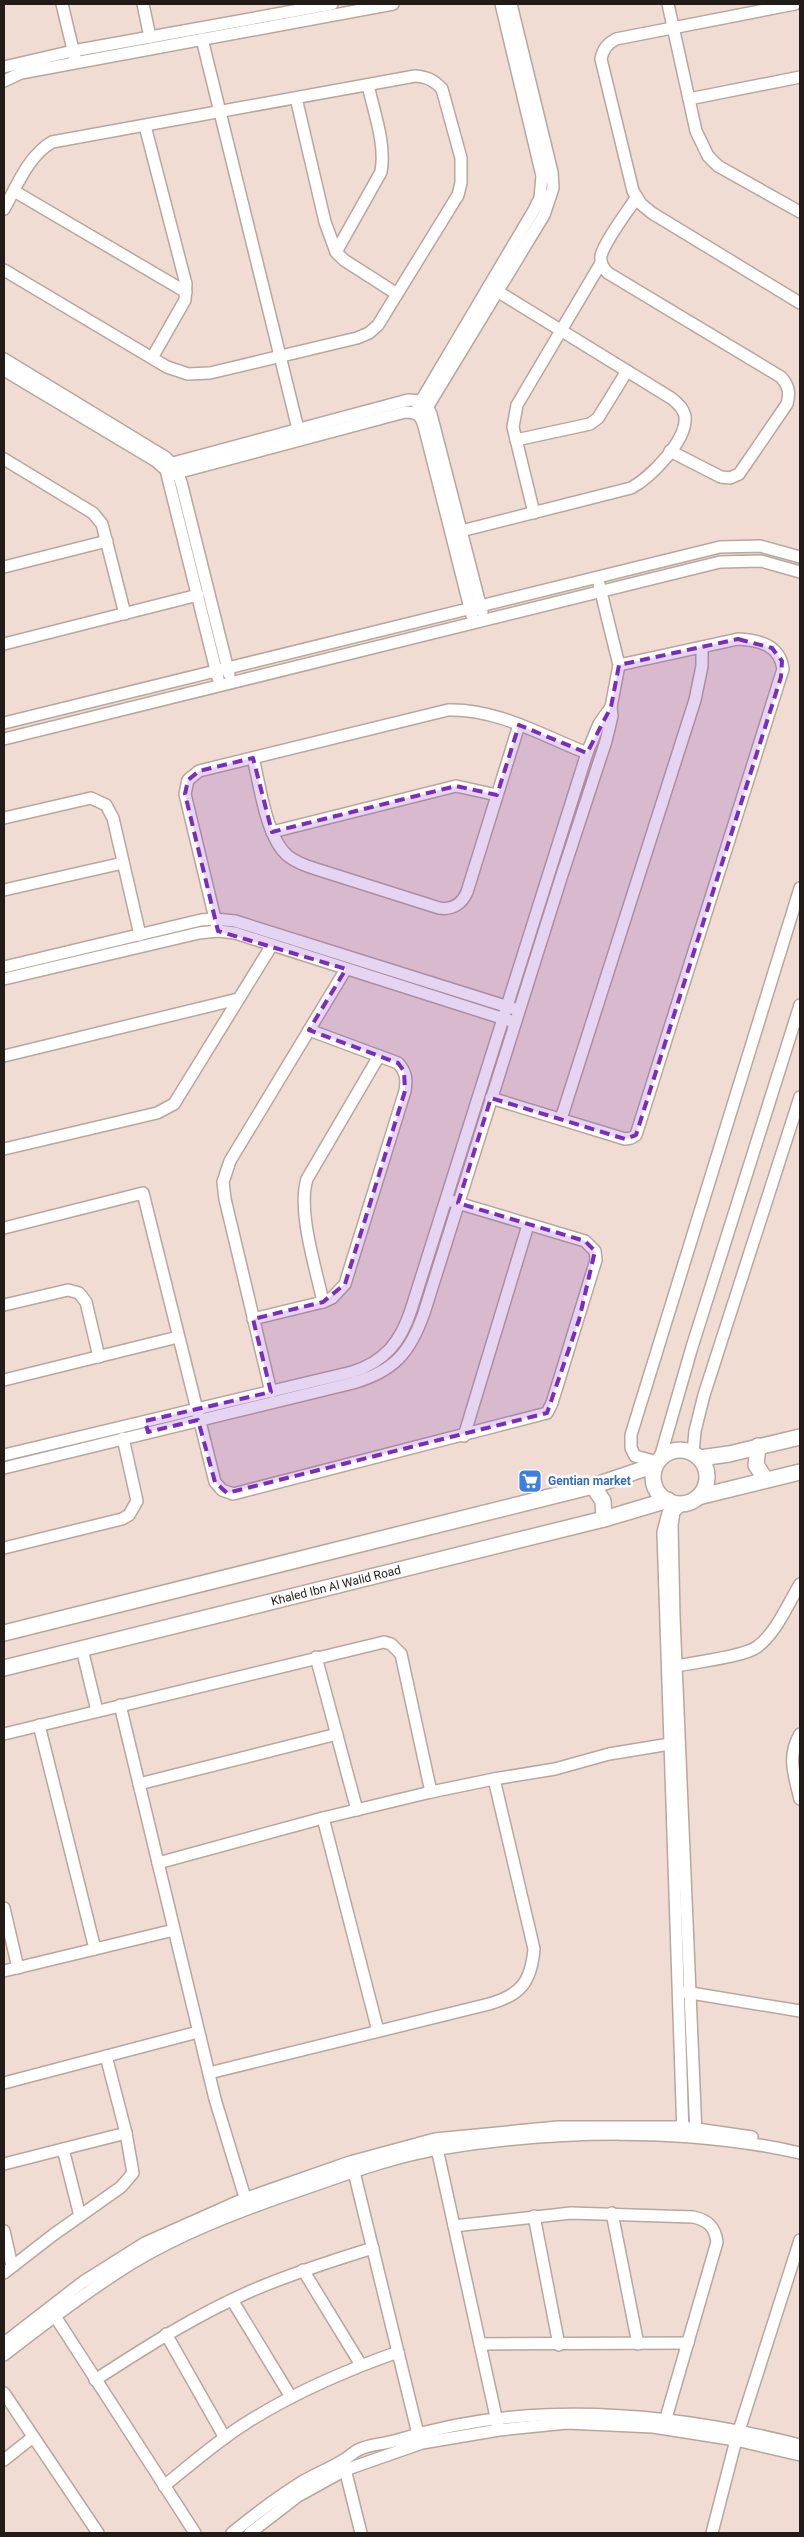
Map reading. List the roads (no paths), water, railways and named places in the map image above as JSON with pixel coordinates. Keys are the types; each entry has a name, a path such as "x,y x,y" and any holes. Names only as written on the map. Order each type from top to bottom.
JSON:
{"street":[{"path":"62,4 74,57"},
{"path":"142,4 150,37"},
{"path":"4,80 74,57 150,37 332,4"},
{"path":"4,67 202,39 393,4"},
{"path":"494,289 534,210 542,187 542,176 501,4"},
{"path":"479,622 418,414 494,289 544,214 554,188 552,172 512,4"},
{"path":"668,4 696,131 708,156 718,166 800,212"},
{"path":"794,4 616,39 608,43 603,50 601,59 636,198 652,214 800,303"},
{"path":"202,39 298,429"},
{"path":"4,209 33,158 41,148 52,142 415,76 425,76 435,81 442,88 463,170 458,195 378,325 369,333 357,338 199,374 177,371 152,358 4,270"},
{"path":"689,99 800,77"},
{"path":"336,252 381,172 384,158 368,85"},
{"path":"296,98 328,231 336,252 344,260 397,294"},
{"path":"145,126 186,292 181,307 152,358"},
{"path":"14,190 186,292"},
{"path":"534,513 513,427 517,405 601,263 603,250 636,198"},
{"path":"601,263 608,273 773,372 788,385 790,395 787,404 739,474 730,478 721,477 670,451"},
{"path":"461,531 631,488 652,475 670,451 685,426 685,415 680,405 494,289"},
{"path":"4,359 170,469 226,684"},
{"path":"4,370 170,469 405,412 418,414"},
{"path":"516,440 590,424 598,418 627,371"},
{"path":"170,469 298,429 408,400 424,403"},
{"path":"424,403 461,531 475,608"},
{"path":"4,459 93,513 102,524 125,614"},
{"path":"4,567 107,541"},
{"path":"4,723 720,547 760,546 800,557"},
{"path":"4,738 734,560 761,561 800,572"},
{"path":"197,1415 271,1392 366,1368 384,1356 397,1343 405,1329 446,1200 606,741 612,716 611,707 619,665 597,578"},
{"path":"4,644 125,614 200,589"},
{"path":"491,1098 625,1139 636,1135 781,677 782,661 772,648 765,644 752,640 738,639 619,665"},
{"path":"560,1119 695,700 702,666 702,647"},
{"path":"297,651 301,666"},
{"path":"4,1455 353,1383 374,1377 391,1366 406,1351 417,1333 491,1098 512,1015 587,753 599,724 611,707"},
{"path":"216,925 185,794 185,787 193,775 199,771 448,710 472,710 587,753"},
{"path":"253,758 272,832 287,855 299,863 439,908 450,908 464,897 519,726"},
{"path":"272,832 448,787 461,786 497,795"},
{"path":"4,818 91,798 96,799 110,809 140,935"},
{"path":"4,890 124,863"},
{"path":"657,1461 635,1456 631,1448 631,1435 800,888"},
{"path":"4,967 140,935 235,921 512,1015"},
{"path":"4,979 199,933 216,925 346,969 512,1015"},
{"path":"4,1148 157,1113 169,1107 179,1096 272,945"},
{"path":"271,1392 225,1199 225,1173 346,969"},
{"path":"4,1056 238,999"},
{"path":"800,1005 653,1473 656,1490 661,1497 674,1502 800,1472"},
{"path":"253,1319 323,1302 332,1298 345,1284 407,1081 404,1071 398,1063 309,1030"},
{"path":"323,1302 304,1210 305,1187 307,1180 379,1056"},
{"path":"698,1497 704,1491 707,1474 696,1455 695,1430 704,1395 800,1097"},
{"path":"4,1228 143,1193 215,1482 222,1490 233,1494 464,1436 547,1413 552,1403 596,1260 595,1251 586,1241 446,1200"},
{"path":"464,1436 528,1225"},
{"path":"4,1305 68,1290 79,1293 86,1302 99,1357"},
{"path":"4,1380 178,1337"},
{"path":"4,1468 123,1438 146,1427"},
{"path":"4,1633 594,1486 657,1461 676,1450 696,1455 758,1446 800,1437"},
{"path":"4,1548 122,1520 129,1515 137,1501 123,1438"},
{"path":"758,1446 756,1465 766,1480"},
{"path":"594,1486 603,1501 604,1519"},
{"path":"674,1502 672,1525 674,1617 678,1666 675,1744 678,1991 683,2132"},
{"path":"674,1502 663,1532 691,1993 696,2133"},
{"name":"Khaled Ibn Al Walid Road","path":"4,1668 674,1502"},
{"path":"678,1666 742,1652 758,1646 770,1633 800,1584"},
{"path":"4,1734 377,1642 391,1644 401,1654 431,1792"},
{"path":"82,1649 97,1711"},
{"path":"316,1657 357,1810"},
{"path":"120,1705 198,2032 224,2133 246,2204"},
{"path":"39,1725 95,1949"},
{"path":"139,1784 337,1734"},
{"path":"800,1734 794,1744 791,1756 800,1799"},
{"path":"158,1863 323,1818 431,1792 494,1778 555,1769 609,1754 675,1744"},
{"path":"209,2073 508,1999 523,1986 533,1969 534,1949 494,1778"},
{"path":"323,1818 378,2031"},
{"path":"4,1908 18,1968"},
{"path":"4,1971 174,1930"},
{"path":"678,1991 800,2011"},
{"path":"4,2083 198,2032"},
{"path":"8,2270 121,2187 133,2173 126,2133 106,2056"},
{"path":"4,2355 84,2282 145,2243 350,2162 436,2144 558,2127 696,2133 800,2146"},
{"path":"4,2164 126,2133"},
{"path":"696,2133 800,2153"},
{"path":"246,2204 354,2172 436,2144"},
{"path":"436,2144 498,2425"},
{"path":"63,2149 80,2216"},
{"path":"354,2172 418,2434"},
{"path":"454,2226 534,2216 612,2213 693,2217 711,2224 716,2233 714,2254 666,2418"},
{"path":"612,2213 638,2344"},
{"path":"534,2216 559,2345"},
{"path":"4,2232 8,2270"},
{"path":"712,2533 738,2435 800,2240"},
{"path":"96,2380 166,2334 232,2300 303,2270 373,2248"},
{"path":"303,2270 361,2365"},
{"path":"232,2300 291,2397"},
{"path":"4,2343 52,2312"},
{"path":"52,2312 194,2533"},
{"path":"166,2334 225,2438"},
{"path":"480,2344 688,2343"},
{"path":"164,2486 225,2438 291,2397 361,2365 398,2352"},
{"path":"4,2393 98,2533"},
{"path":"250,2533 298,2496 344,2465 359,2449 383,2445 418,2434 567,2415 666,2418 738,2435 800,2455"},
{"path":"232,2533 302,2482 344,2465 422,2443 498,2425 567,2423 653,2427 738,2435 800,2445"},
{"path":"4,2460 33,2437"},
{"path":"344,2465 361,2533"}],"place":[{"name":"Gentian market","path":"530,1481"}]}
